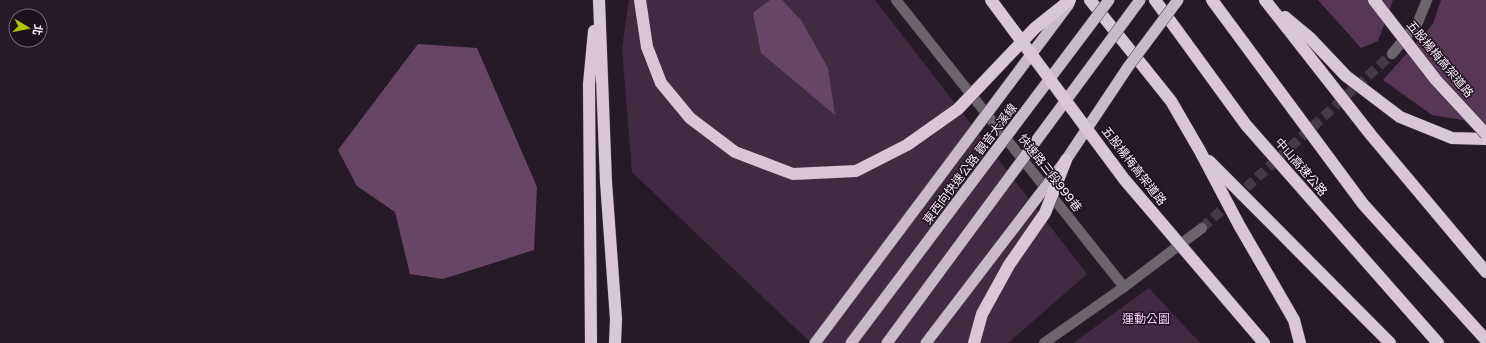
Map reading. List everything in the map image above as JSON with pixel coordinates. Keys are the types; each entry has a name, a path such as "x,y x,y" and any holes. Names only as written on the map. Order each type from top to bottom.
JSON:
{"highway":[{"path":"591,343 589,84 598,0"},
{"path":"598,0 606,182 616,319 615,343"},
{"path":"640,0 647,47 661,83 690,118 735,152 793,174 856,171 907,145 958,109 1035,28 1071,0"},
{"name":"五股楊梅高架道路","path":"990,0 1124,179 1264,343"},
{"path":"815,343 1071,0"},
{"path":"1090,0 1171,101 1200,151 1239,225 1294,320 1300,343"},
{"name":"東西向快速公路 觀音大溪線","path":"851,343 1109,0"},
{"path":"887,343 1140,0"},
{"name":"中山高速公路","path":"1155,0 1246,125 1438,343"},
{"path":"926,343 1066,160 1128,66 1178,0"},
{"name":"中山高速公路","path":"1212,0 1363,204 1486,340"},
{"name":"五股楊梅高架道路","path":"1374,0 1436,80 1486,134"},
{"path":"1266,2 1309,37 1346,76 1400,117 1452,138 1486,139"},
{"path":"1266,2 1371,135 1486,272"},
{"path":"1200,151 1390,343"},
{"path":"974,343 982,314 1009,265 1045,213 1066,160"}],"street":[{"name":"快速路三段999巷","path":"896,0 1124,287"},
{"path":"1392,54 1418,22 1427,0"},
{"path":"1044,343 1124,287 1202,228"}],"green space":[{"path":"629,0 875,0 1087,274 1008,343 811,343 632,172 622,48"},
{"name":"運動公園","path":"1149,288 1200,343 1073,343"}],"shaded area":[{"path":"770,0 782,0 801,20 828,68 835,115 761,53 753,13"},
{"path":"1318,0 1393,0 1378,41 1361,48"},
{"path":"1441,0 1486,0 1486,124 1432,115 1383,80 1433,24"},
{"path":"418,44 477,48 537,187 534,250 443,279 410,274 395,212 357,186 338,150"}],"tunnel":[{"path":"1202,228 1392,54"}]}
